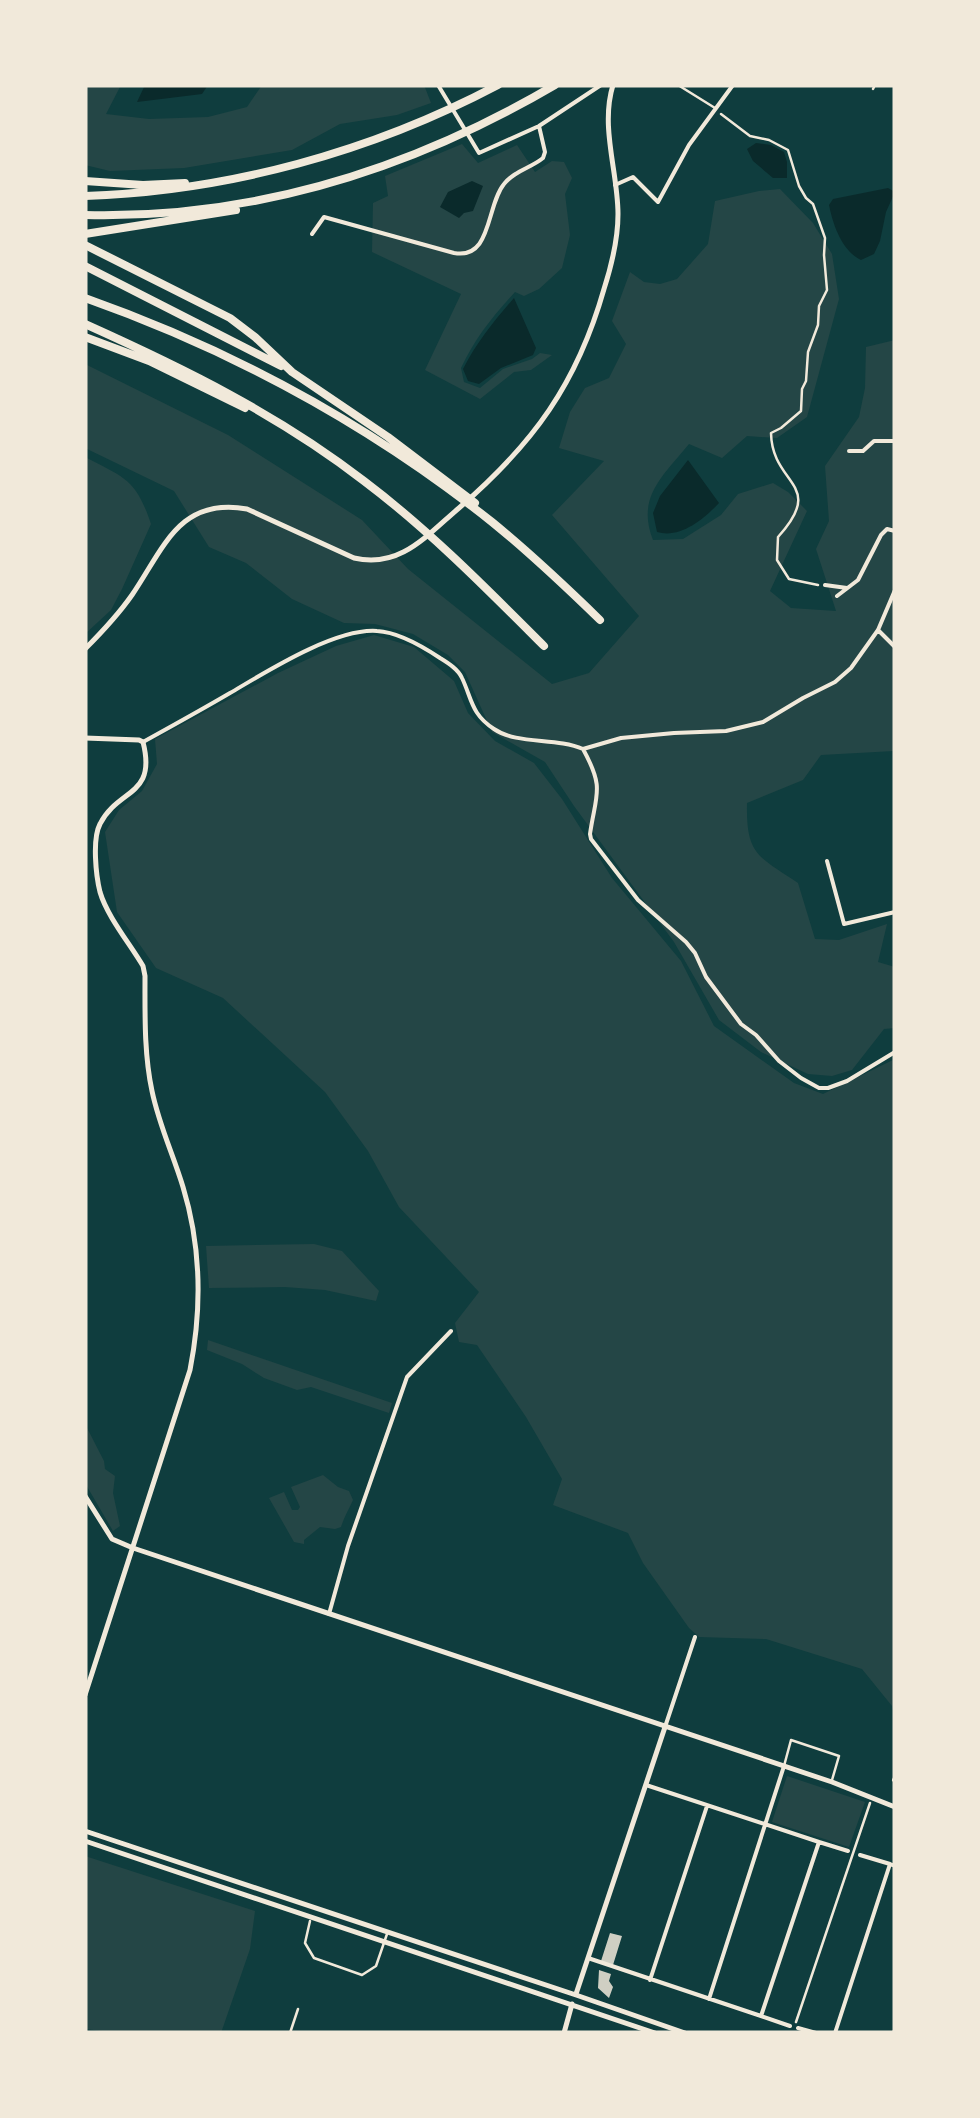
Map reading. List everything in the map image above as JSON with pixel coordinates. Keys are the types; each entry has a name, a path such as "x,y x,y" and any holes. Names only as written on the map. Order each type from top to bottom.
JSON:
{"highway":[{"path":"85,196 145,192 328,156 420,123 498,85"},
{"path":"85,234 206,216 363,174 431,148 555,85"},
{"path":"85,180 143,185 235,177"},
{"path":"85,215 191,211 299,194"},
{"path":"85,245 230,318 292,372"},
{"path":"85,266 292,372 388,437 496,521 600,620"},
{"path":"85,298 214,349 328,410 440,484 548,570"},
{"path":"85,324 270,416 362,479 417,524 544,646"},
{"path":"85,337 178,375 306,440"}],"street":[{"path":"438,85 479,153 539,126 601,85"},
{"path":"85,648 132,595 170,534 210,508 248,509 354,558 380,560 405,554 520,450 565,388 595,323 617,237 609,118 612,85"},
{"path":"678,85 716,109"},
{"path":"615,185 633,177 658,202 688,145 734,85"},
{"path":"312,234 324,217 462,255 473,252 481,244 504,183 514,173 543,158 539,126"},
{"path":"849,452 862,451 874,441 895,442"},
{"path":"837,596 858,580 887,529 895,530"},
{"path":"825,585 848,588"},
{"path":"85,738 143,742 296,655 345,636 377,631 416,644 455,669 473,706 493,729 510,736 553,741 583,750 622,738 726,731 763,722 836,682 852,668 878,630 895,590"},
{"path":"878,630 895,648"},
{"path":"85,1696 190,1370 196,1339 199,1286 194,1234 151,1088 143,966 101,895 96,860 102,819 134,792 147,767 143,742"},
{"path":"583,750 598,787 592,840 638,900 686,942 730,1011 779,1061 811,1084 828,1088 895,1052"},
{"path":"827,861 844,924 895,912"},
{"path":"329,1614 348,1546 407,1377 451,1332"},
{"path":"85,1496 112,1539 133,1548 832,1782 895,1807"},
{"path":"564,2033 694,1637"},
{"path":"709,2000 791,1740 839,1756 832,1782"},
{"path":"646,1786 848,1851"},
{"path":"650,1980 707,1806"},
{"path":"85,1831 685,2033"},
{"path":"85,1841 655,2033"},
{"path":"760,2016 820,1842"},
{"path":"835,2033 892,1865 860,1855"},
{"path":"310,1918 305,1943 314,1958 362,1976 376,1966 387,1932"},
{"path":"588,1958 816,2033"},
{"path":"290,2033 298,2010"}],"path":[{"path":"716,109 750,136 770,140 788,150 799,186 824,228 827,290 808,352 801,410 770,433 770,438 772,450 796,489 800,504 793,520 778,537 777,560 790,579 825,585"},
{"path":"794,2027 872,1799"}],"shaded area":[{"path":"85,85 121,85 106,114 149,119 208,117 247,107 262,85 424,85 431,103 397,115 340,124 292,150 184,168 110,171 85,165"},
{"path":"145,85 208,85 202,94 137,102"},
{"path":"756,143 784,152 787,178 773,178 753,161 747,149"},
{"path":"462,144 478,163 517,145 535,172 552,161 564,162 572,178 565,194 570,235 562,268 539,289 524,296 515,292 499,310 461,368 464,382 480,388 503,369 540,353 552,355 531,370 514,372 480,399 425,370 461,294 372,252 373,203 388,196 385,176"},
{"path":"472,181 483,186 473,211 459,218 440,207 448,192"},
{"path":"888,188 895,192 880,241 874,254 861,260 844,244 829,205 833,199"},
{"path":"780,189 813,223 832,254 839,299 807,417 777,438 747,436 722,458 689,444 655,488 648,511 653,540 683,539 721,515 738,494 773,483 807,511 770,591 791,608 836,611 816,549 829,521 825,466 859,417 865,388 866,347 895,340 895,749 821,755 803,780 747,803 752,844 764,860 798,883 815,939 839,940 887,924 878,962 895,967 895,1028 884,1029 852,1070 832,1076 808,1074 761,1052 719,1020 674,942 545,762 492,732 465,672 448,655 413,634 375,624 344,623 292,599 246,563 209,547 174,491 85,448 85,364 228,435 362,520 408,569 552,684 589,673 639,616 552,515 604,461 559,448 570,412 585,388 609,378 626,344 612,321 630,272 644,282 660,284 677,279 708,244 715,201"},
{"path":"514,298 536,348 533,355 501,368 479,384 468,381 463,369 468,359"},
{"path":"85,457 127,481 140,498 151,524 111,610 85,634"},
{"path":"688,460 719,503 683,530 657,532 653,513 660,496"},
{"path":"374,635 414,647 454,681 468,713 495,741 534,763 612,878 681,961 714,1026 794,1083 823,1094 895,1059 895,1720 892,1706 862,1669 766,1639 699,1637 643,1563 628,1533 553,1505 562,1479 477,1345 459,1342 455,1323 479,1292 399,1207 368,1151 325,1092 223,998 156,968 117,912 105,832 119,810 142,791 157,764 155,739 278,673 336,646"},
{"path":"314,1244 342,1251 379,1291 376,1301 325,1290 209,1288 206,1246"},
{"path":"208,1340 392,1403 389,1413 311,1387 297,1390 264,1378 207,1350"},
{"path":"85,1424 105,1469 115,1476 113,1493 120,1526 113,1531 85,1483"},
{"path":"323,1475 349,1491 353,1500 341,1527 320,1527 304,1544 294,1542 269,1498 284,1492 292,1510 298,1510 291,1487"},
{"path":"787,1776 865,1802 849,1847 772,1822"},
{"path":"85,1856 255,1911 250,1949 221,2033 118,2033 85,2029"}],"building":[{"path":"610,1933 622,1936 613,1965 601,1961"},
{"path":"599,1970 611,1974 609,1981 613,1987 609,1998 598,1988"}]}
